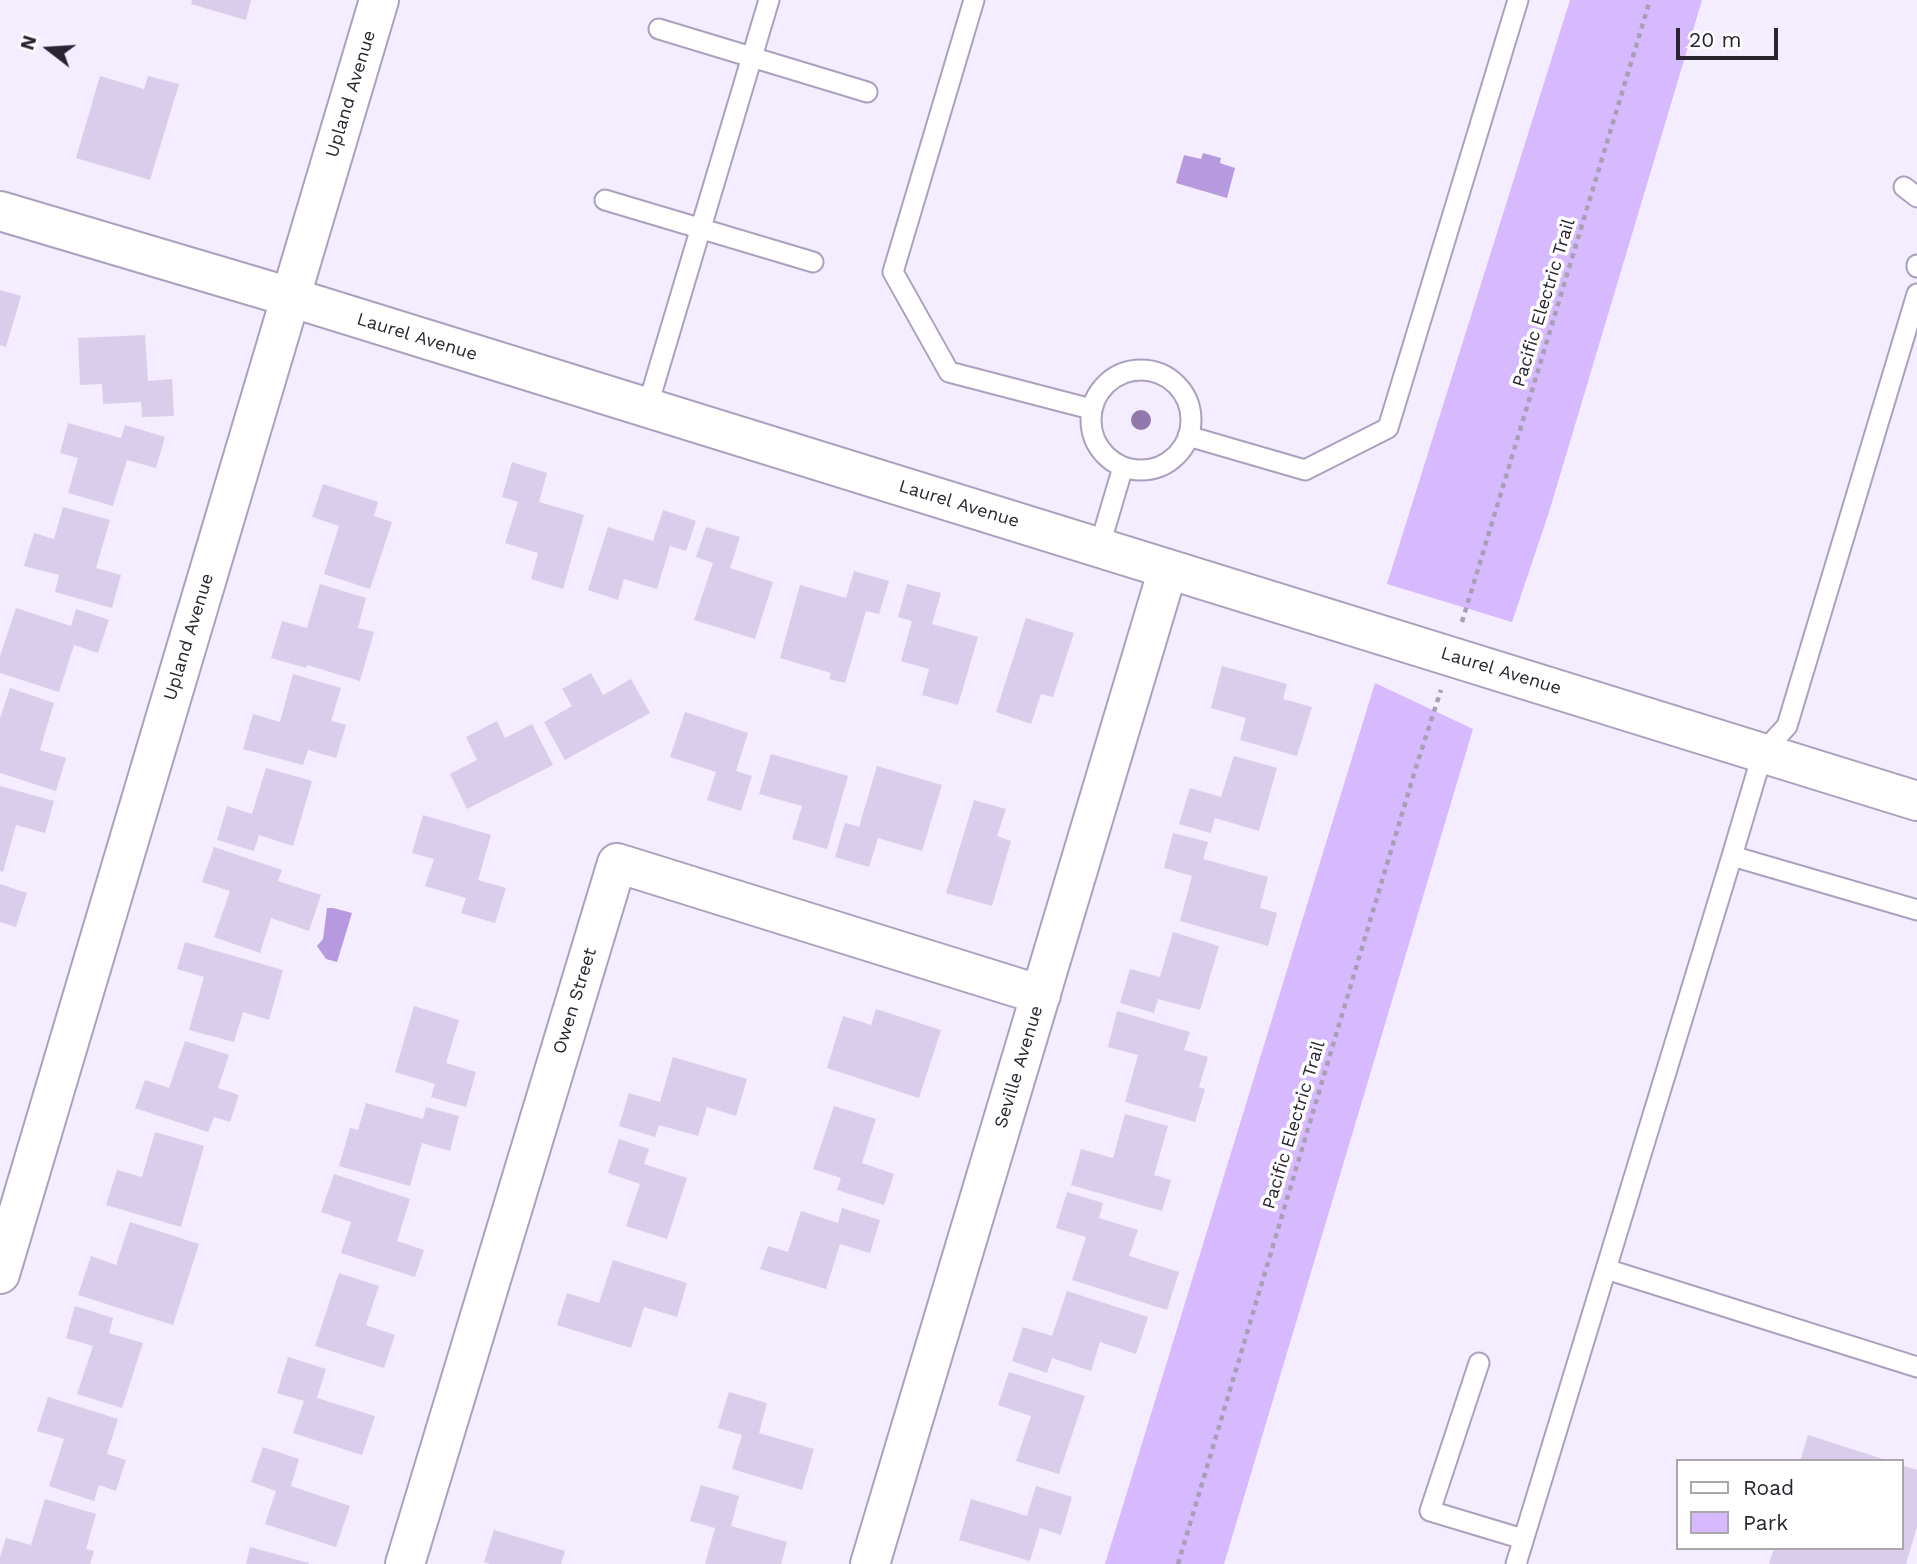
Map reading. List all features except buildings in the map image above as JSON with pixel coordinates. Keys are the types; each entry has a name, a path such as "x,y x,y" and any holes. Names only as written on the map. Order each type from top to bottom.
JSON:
{"street":[{"name":"Upland Avenue","path":"0,1274 379,0"},
{"name":"Laurel Avenue","path":"0,211 290,297 1917,801"},
{"name":"Seville Avenue","path":"870,1564 1168,569"},
{"name":"Owen Street","path":"405,1564 617,863 1041,995"}],"lane":[{"path":"647,408 769,0"},
{"path":"974,0 893,272 949,372 1091,409"},
{"path":"1188,436 1305,470 1388,428 1517,0"},
{"path":"659,29 867,92"},
{"path":"605,200 813,262"},
{"path":"1516,1564 1763,752 1787,726 1917,294"},
{"path":"1138,370 1154,372 1169,378 1188,404 1188,436 1181,450 1169,461 1154,468 1138,470 1123,467 1101,450 1094,438 1091,409 1108,382 1122,374 1138,370"},
{"path":"1099,548 1123,467"},
{"path":"1732,856 1917,910"},
{"path":"1606,1269 1917,1367"},
{"path":"1479,1363 1430,1511 1523,1539"}],"path":[{"name":"Pacific Electric Trail","path":"1465,613 1650,0"},
{"name":"Pacific Electric Trail","path":"1178,1564 1439,695"}],"green space":[{"path":"1570,0 1702,0 1549,512 1512,622 1387,584"},
{"path":"1375,683 1473,729 1224,1564 1105,1564"}],"shaded area":[{"path":"1203,153 1221,158 1220,163 1235,168 1227,198 1176,183 1184,155 1201,159"},
{"path":"327,908 352,913 337,962 326,959 317,946 323,939"}]}
